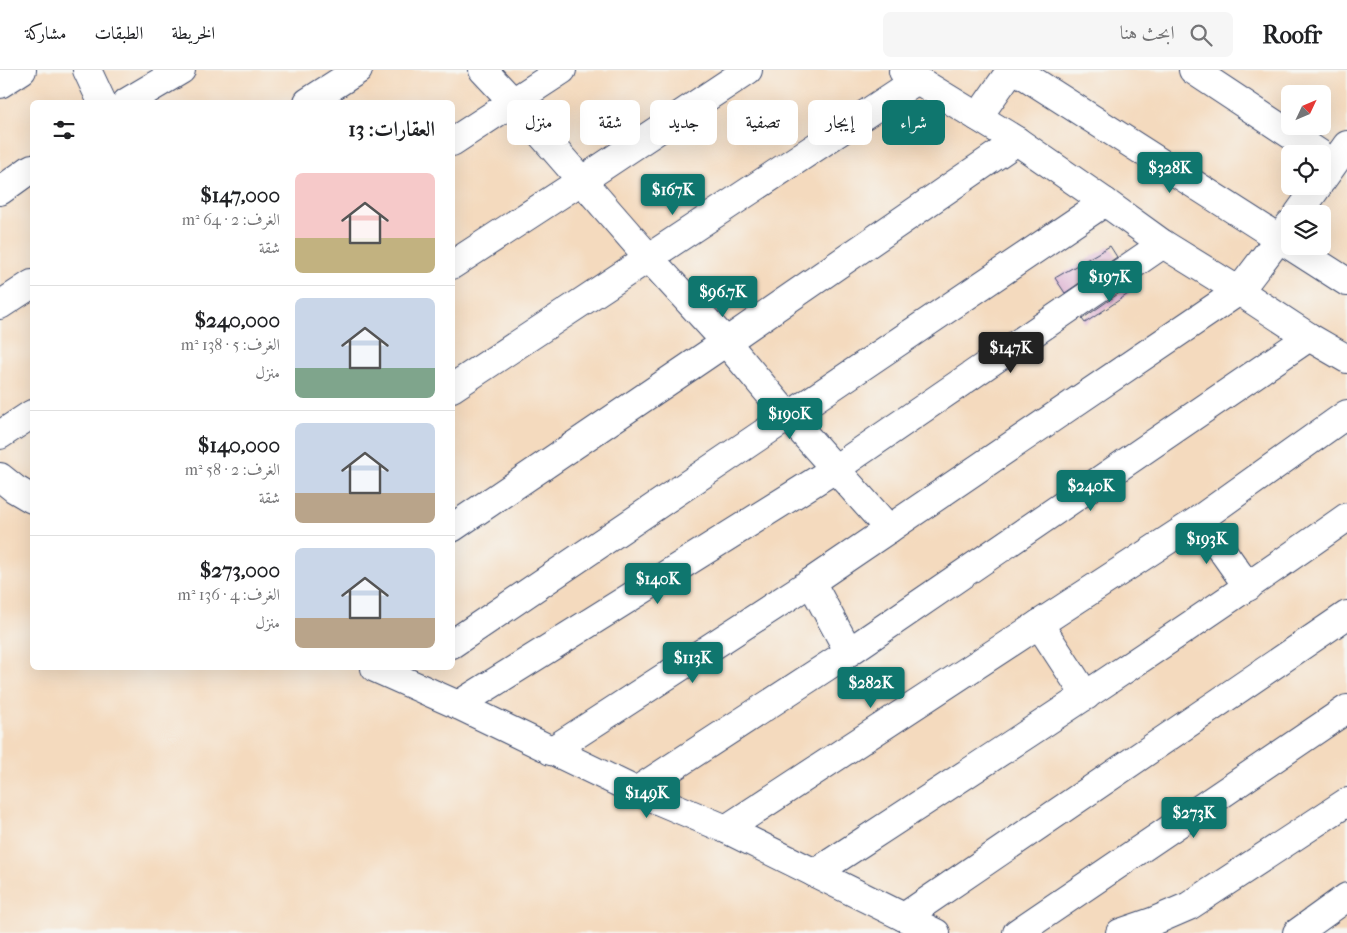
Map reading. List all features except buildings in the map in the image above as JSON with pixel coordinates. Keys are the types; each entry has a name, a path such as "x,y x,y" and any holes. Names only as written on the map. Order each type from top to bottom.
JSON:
{"street":[{"path":"0,84 22,70"},
{"path":"87,70 101,100"},
{"path":"130,100 181,70"},
{"path":"311,100 358,70"},
{"path":"483,70 511,100"},
{"path":"518,100 562,70"},
{"path":"455,263 748,70"},
{"path":"978,117 1011,70"},
{"path":"1016,70 1281,230"},
{"path":"1193,70 1332,162"},
{"path":"455,386 649,258 909,75 1016,141 1163,244 1347,359"},
{"path":"455,140 507,107"},
{"path":"455,526 726,342 1016,141"},
{"path":"550,145 726,342 788,416 889,529"},
{"path":"0,191 30,169"},
{"path":"455,642 1105,202"},
{"path":"551,751 811,582 1239,291 1281,236"},
{"path":"458,706 835,469 1163,244"},
{"path":"1313,255 1347,282"},
{"path":"0,305 30,285"},
{"path":"636,791 849,652 1309,336"},
{"path":"726,829 1200,519 1347,414"},
{"path":"0,435 30,415"},
{"path":"0,477 30,498"},
{"path":"815,873 1086,696 1248,587 1347,517"},
{"path":"1200,519 1248,587"},
{"path":"811,582 849,652"},
{"path":"904,917 1347,615"},
{"path":"1039,624 1086,696"},
{"path":"389,670 410,673 458,706 636,791 726,829 936,933"},
{"path":"1017,933 1347,709"},
{"path":"1120,933 1189,906 1347,802"},
{"path":"1297,933 1347,897"}]}
